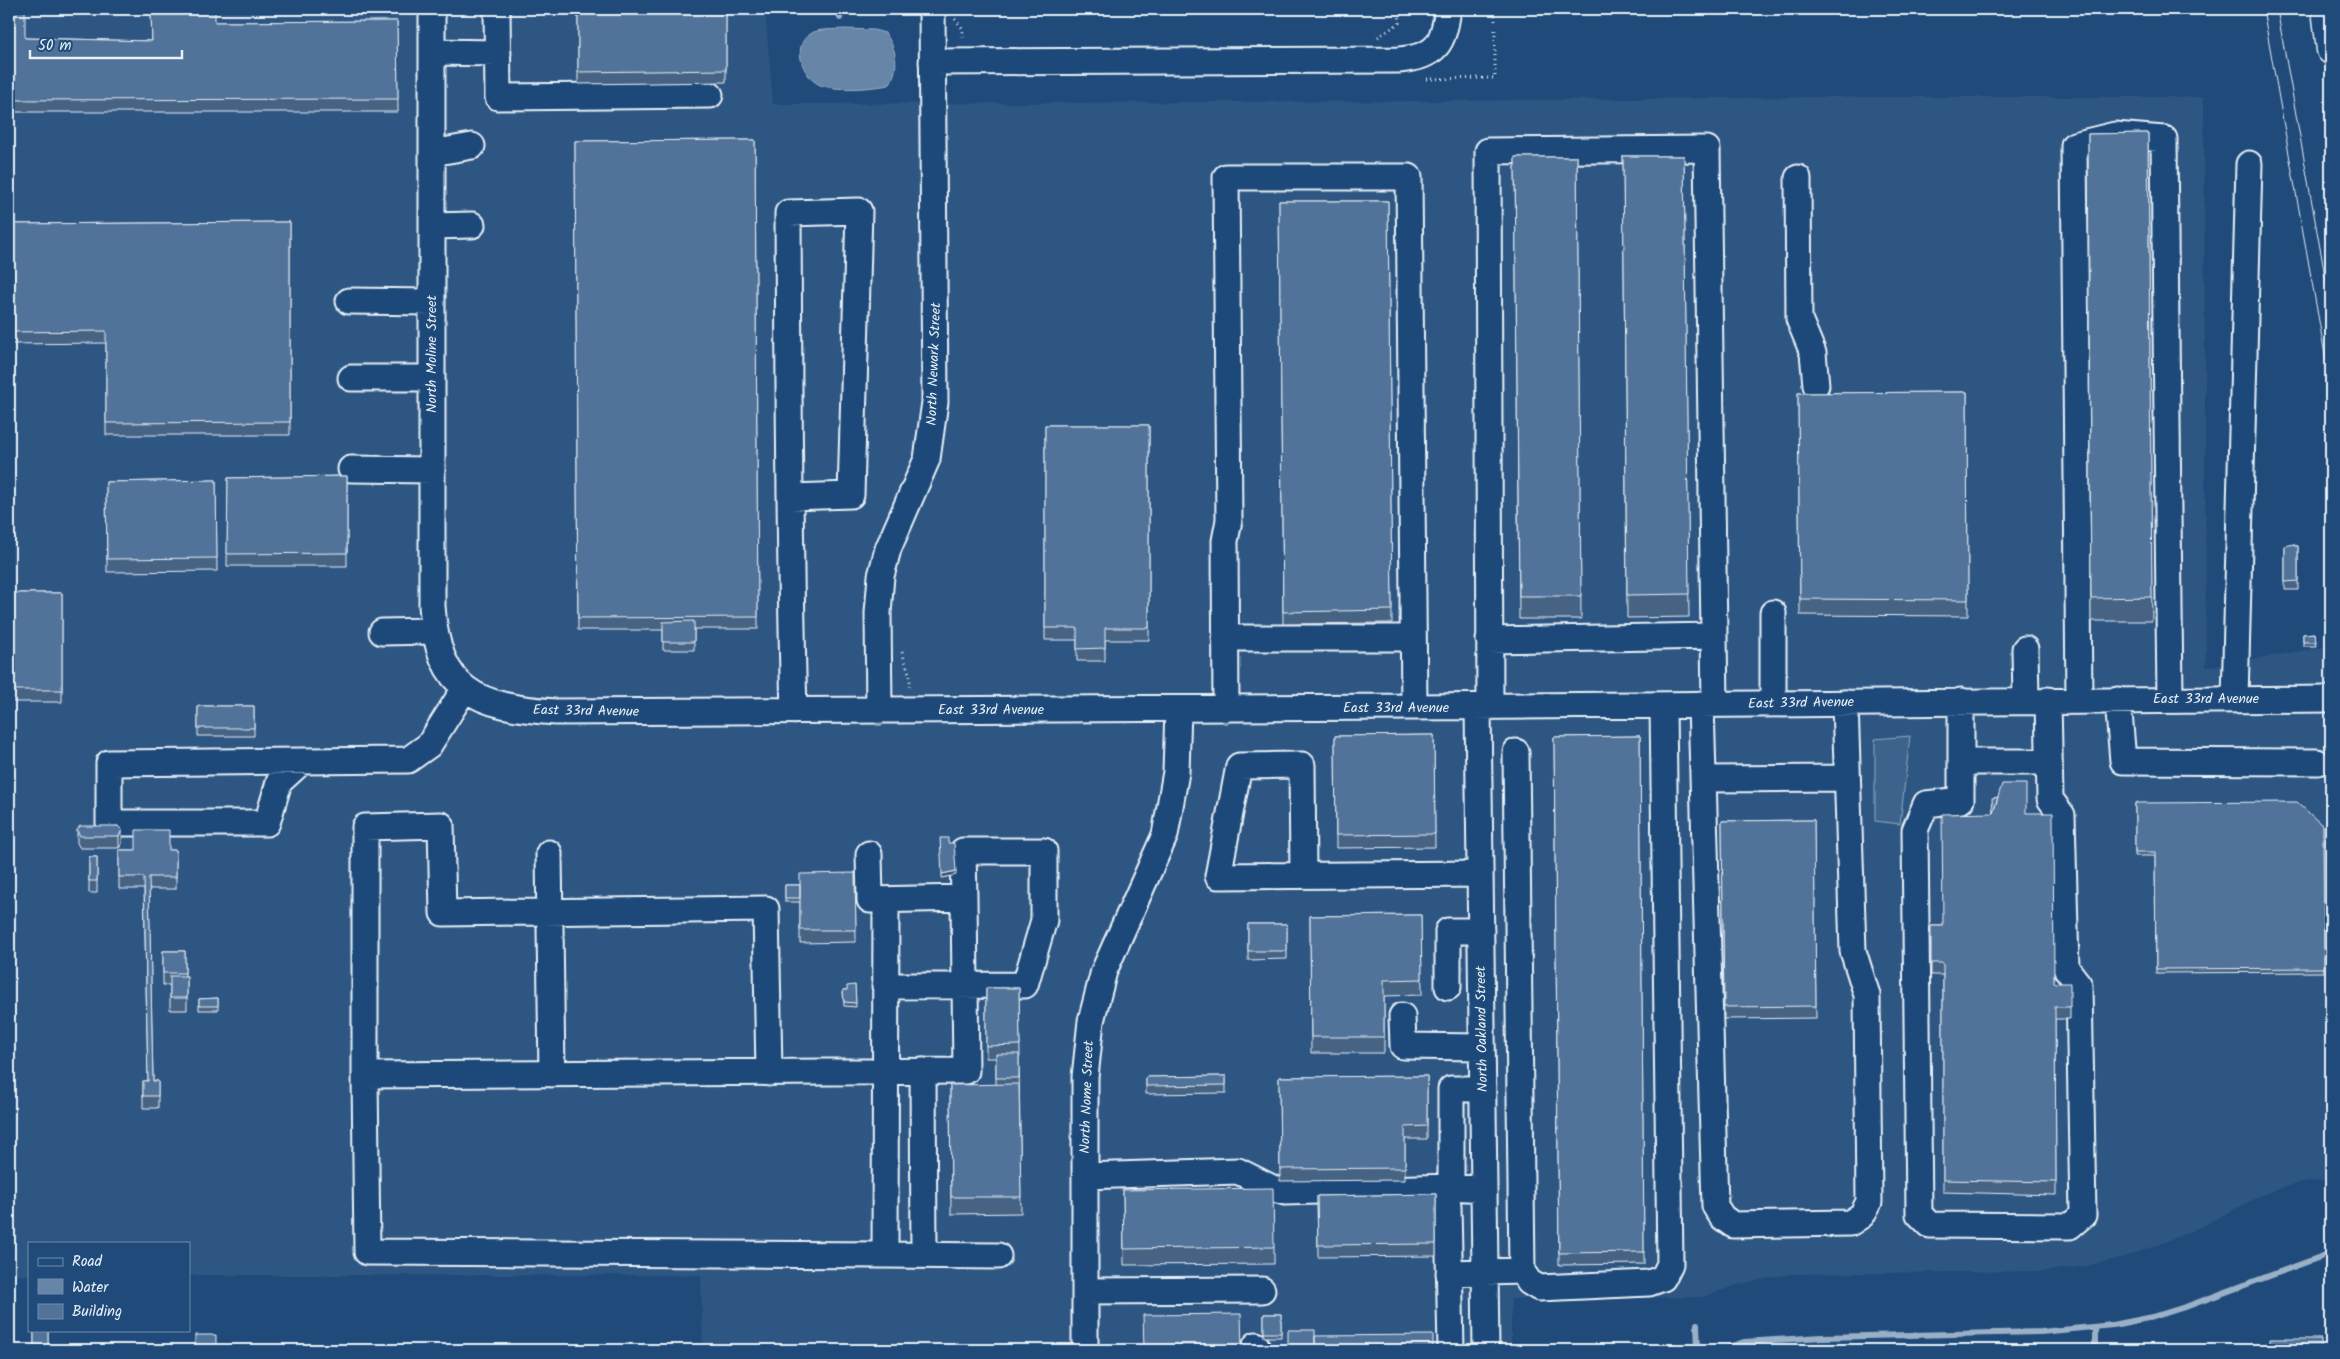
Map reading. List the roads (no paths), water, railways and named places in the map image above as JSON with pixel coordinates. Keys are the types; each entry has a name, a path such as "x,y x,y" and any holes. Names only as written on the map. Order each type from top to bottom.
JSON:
{"main road":[{"path":"2326,9 2331,50"}],"street":[{"name":"North Moline Street","path":"432,9 434,631 438,651 445,667 465,688"},
{"path":"497,9 498,97 710,95"},
{"name":"North Newark Street","path":"879,710 878,597 882,569 888,549 927,458 935,402 936,335 932,9"},
{"path":"932,62 1399,60 1417,58 1433,51 1441,40 1448,9"},
{"path":"432,52 498,53"},
{"path":"2079,700 2074,145 2115,135 2164,139 2170,700"},
{"path":"432,153 472,146"},
{"name":"North Oakland Street","path":"1486,1350 1480,811 1489,640 1488,151 1707,149 1714,636"},
{"path":"2235,699 2249,164"},
{"path":"1226,709 1225,541 1229,520 1226,177 1409,177 1414,708"},
{"path":"1798,178 1799,319 1814,353 1816,384"},
{"path":"791,497 851,495 859,211 788,212 791,497 794,711"},
{"path":"432,226 472,225"},
{"path":"349,301 432,302"},
{"path":"350,378 432,378"},
{"path":"351,469 432,470"},
{"path":"1773,613 1773,704"},
{"path":"382,632 434,631"},
{"path":"1489,640 1714,636 1704,779 1715,1206 1722,1217 1733,1225 1850,1223 1862,1215 1869,1202 1867,995 1853,951 1845,703"},
{"path":"1225,638 1413,638"},
{"path":"1961,701 1962,762 1960,800 1926,804 1915,830 1919,1214 1930,1225 2070,1226 2083,1215 2079,984 2066,968 2062,815 2050,799 2049,762 2025,649"},
{"path":"302,760 279,782 267,823 109,823 109,763 302,760 408,760 429,745 465,688"},
{"name":"East 33rd Avenue","path":"465,688 492,704 542,711 1414,708 2331,698"},
{"path":"2118,700 2123,761 2317,762"},
{"path":"1516,752 1522,1271 1529,1282 1539,1288 1649,1283 1663,1278 1670,1264 1663,705"},
{"name":"North Nome Street","path":"1085,1350 1085,1077 1091,1021 1104,971 1165,835 1176,772 1178,709"},
{"path":"1962,762 2049,762"},
{"path":"1303,875 1302,765 1239,766 1218,876 1480,874"},
{"path":"1704,779 1846,778"},
{"path":"1480,811 1517,811"},
{"path":"769,1073 766,908 443,913 441,825 365,827 367,1252 998,1256"},
{"path":"365,1075 966,1071 965,985 964,898 963,851 1044,851 1044,920 1025,985 965,985 885,986"},
{"path":"549,854 552,1074"},
{"path":"869,854 870,900 964,898"},
{"path":"885,1255 886,900"},
{"path":"1448,987 1448,931 1518,943"},
{"path":"1402,1016 1403,1046 1482,1047"},
{"path":"923,1071 924,1255"},
{"path":"1450,1350 1450,1089 1520,1074"},
{"path":"1085,1176 1238,1171 1274,1189 1285,1192 1484,1197 1521,1204"},
{"path":"1449,1273 1522,1271"},
{"path":"1085,1291 1262,1290"}],"water":[{"path":"844,29 874,30 885,33 892,45 896,59 895,72 889,85 847,89 830,88 816,83 805,71 800,54 804,39 818,31"}],"waterway":[{"path":"839,9 840,18"},
{"path":"1720,1350 1744,1342 1822,1337 2041,1332 2113,1325 2153,1317 2188,1306 2331,1253"},
{"path":"1697,1324 1698,1350"},
{"path":"2095,1327 2095,1350"}],"tram line":[{"path":"2263,9 2331,388"},
{"path":"2277,9 2331,309"}]}
